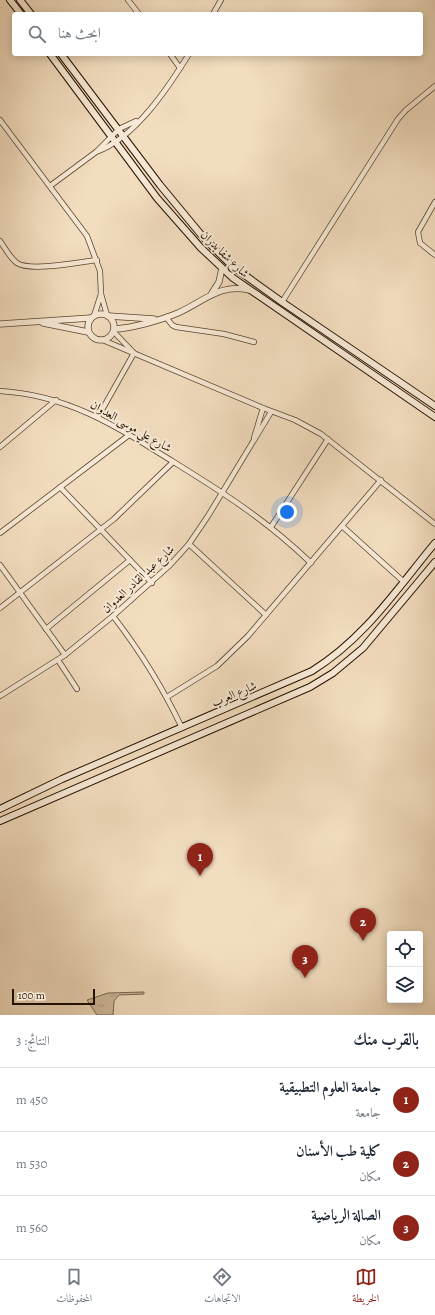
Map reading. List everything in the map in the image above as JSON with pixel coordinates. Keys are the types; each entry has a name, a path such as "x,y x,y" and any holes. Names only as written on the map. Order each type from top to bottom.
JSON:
{"main road":[{"path":"10,0 19,12"},
{"path":"20,0 29,12"},
{"name":"شارع شفا بدران","path":"51,56 157,198 201,248 222,268 249,290 435,417"},
{"name":"شارع شفا بدران","path":"63,56 160,185 203,237 238,272 435,406"},
{"name":"شارع العرب","path":"0,809 62,779 288,683 330,660 364,630 435,543"},
{"name":"شارع العرب","path":"0,821 310,687 333,673 363,648 435,562"}],"street":[{"path":"128,0 137,12"},
{"path":"214,12 221,0"},
{"path":"171,56 180,68"},
{"path":"50,186 96,152 115,142 139,120 157,101 187,56"},
{"path":"282,302 398,119 406,110 435,86"},
{"path":"0,120 87,236 100,271 101,294 108,316 114,322 114,330 110,337 104,341"},
{"path":"96,152 110,136 139,120"},
{"path":"435,202 418,232 420,243 435,255"},
{"path":"0,241 16,263 27,266 97,260"},
{"path":"211,294 219,282 222,268"},
{"path":"114,330 166,317 186,309 211,294 230,288 249,290"},
{"path":"101,294 88,325 88,332 92,337 98,341 104,341 134,353 271,412 295,420 328,439 435,524"},
{"path":"0,324 41,323 92,317 100,314 108,316 158,319"},
{"path":"166,317 172,325 176,327 218,333 254,342"},
{"path":"41,323 88,332"},
{"path":"114,330 134,353"},
{"path":"98,417 134,353"},
{"name":"شارع علي موسى العدوان","path":"0,391 56,400 98,417 223,492 271,527 311,563"},
{"path":"0,447 56,400"},
{"name":"شارع عبد القادر العدوان","path":"253,441 263,408"},
{"name":"شارع عبد القادر العدوان","path":"0,696 65,655 152,583 189,544 223,492 271,412"},
{"path":"0,533 129,435"},
{"path":"271,527 328,439"},
{"path":"0,608 121,513 173,462"},
{"path":"167,697 217,666 266,615 381,480"},
{"path":"60,487 152,583"},
{"path":"342,526 404,582"},
{"path":"189,544 266,615"},
{"path":"46,629 130,560"},
{"path":"0,565 65,655"},
{"path":"113,616 129,636 167,697 182,728"},
{"path":"58,660 77,689"}],"green space":[{"path":"144,992 144,994 119,995 114,1001 113,1015 97,1015 87,1000 108,993"}],"place":[{"name":"جامعة العلوم التطبيقية","path":"200,876"},
{"name":"كلية طب الأسنان","path":"363,941"},
{"name":"الصالة الرياضية","path":"305,978"}]}
